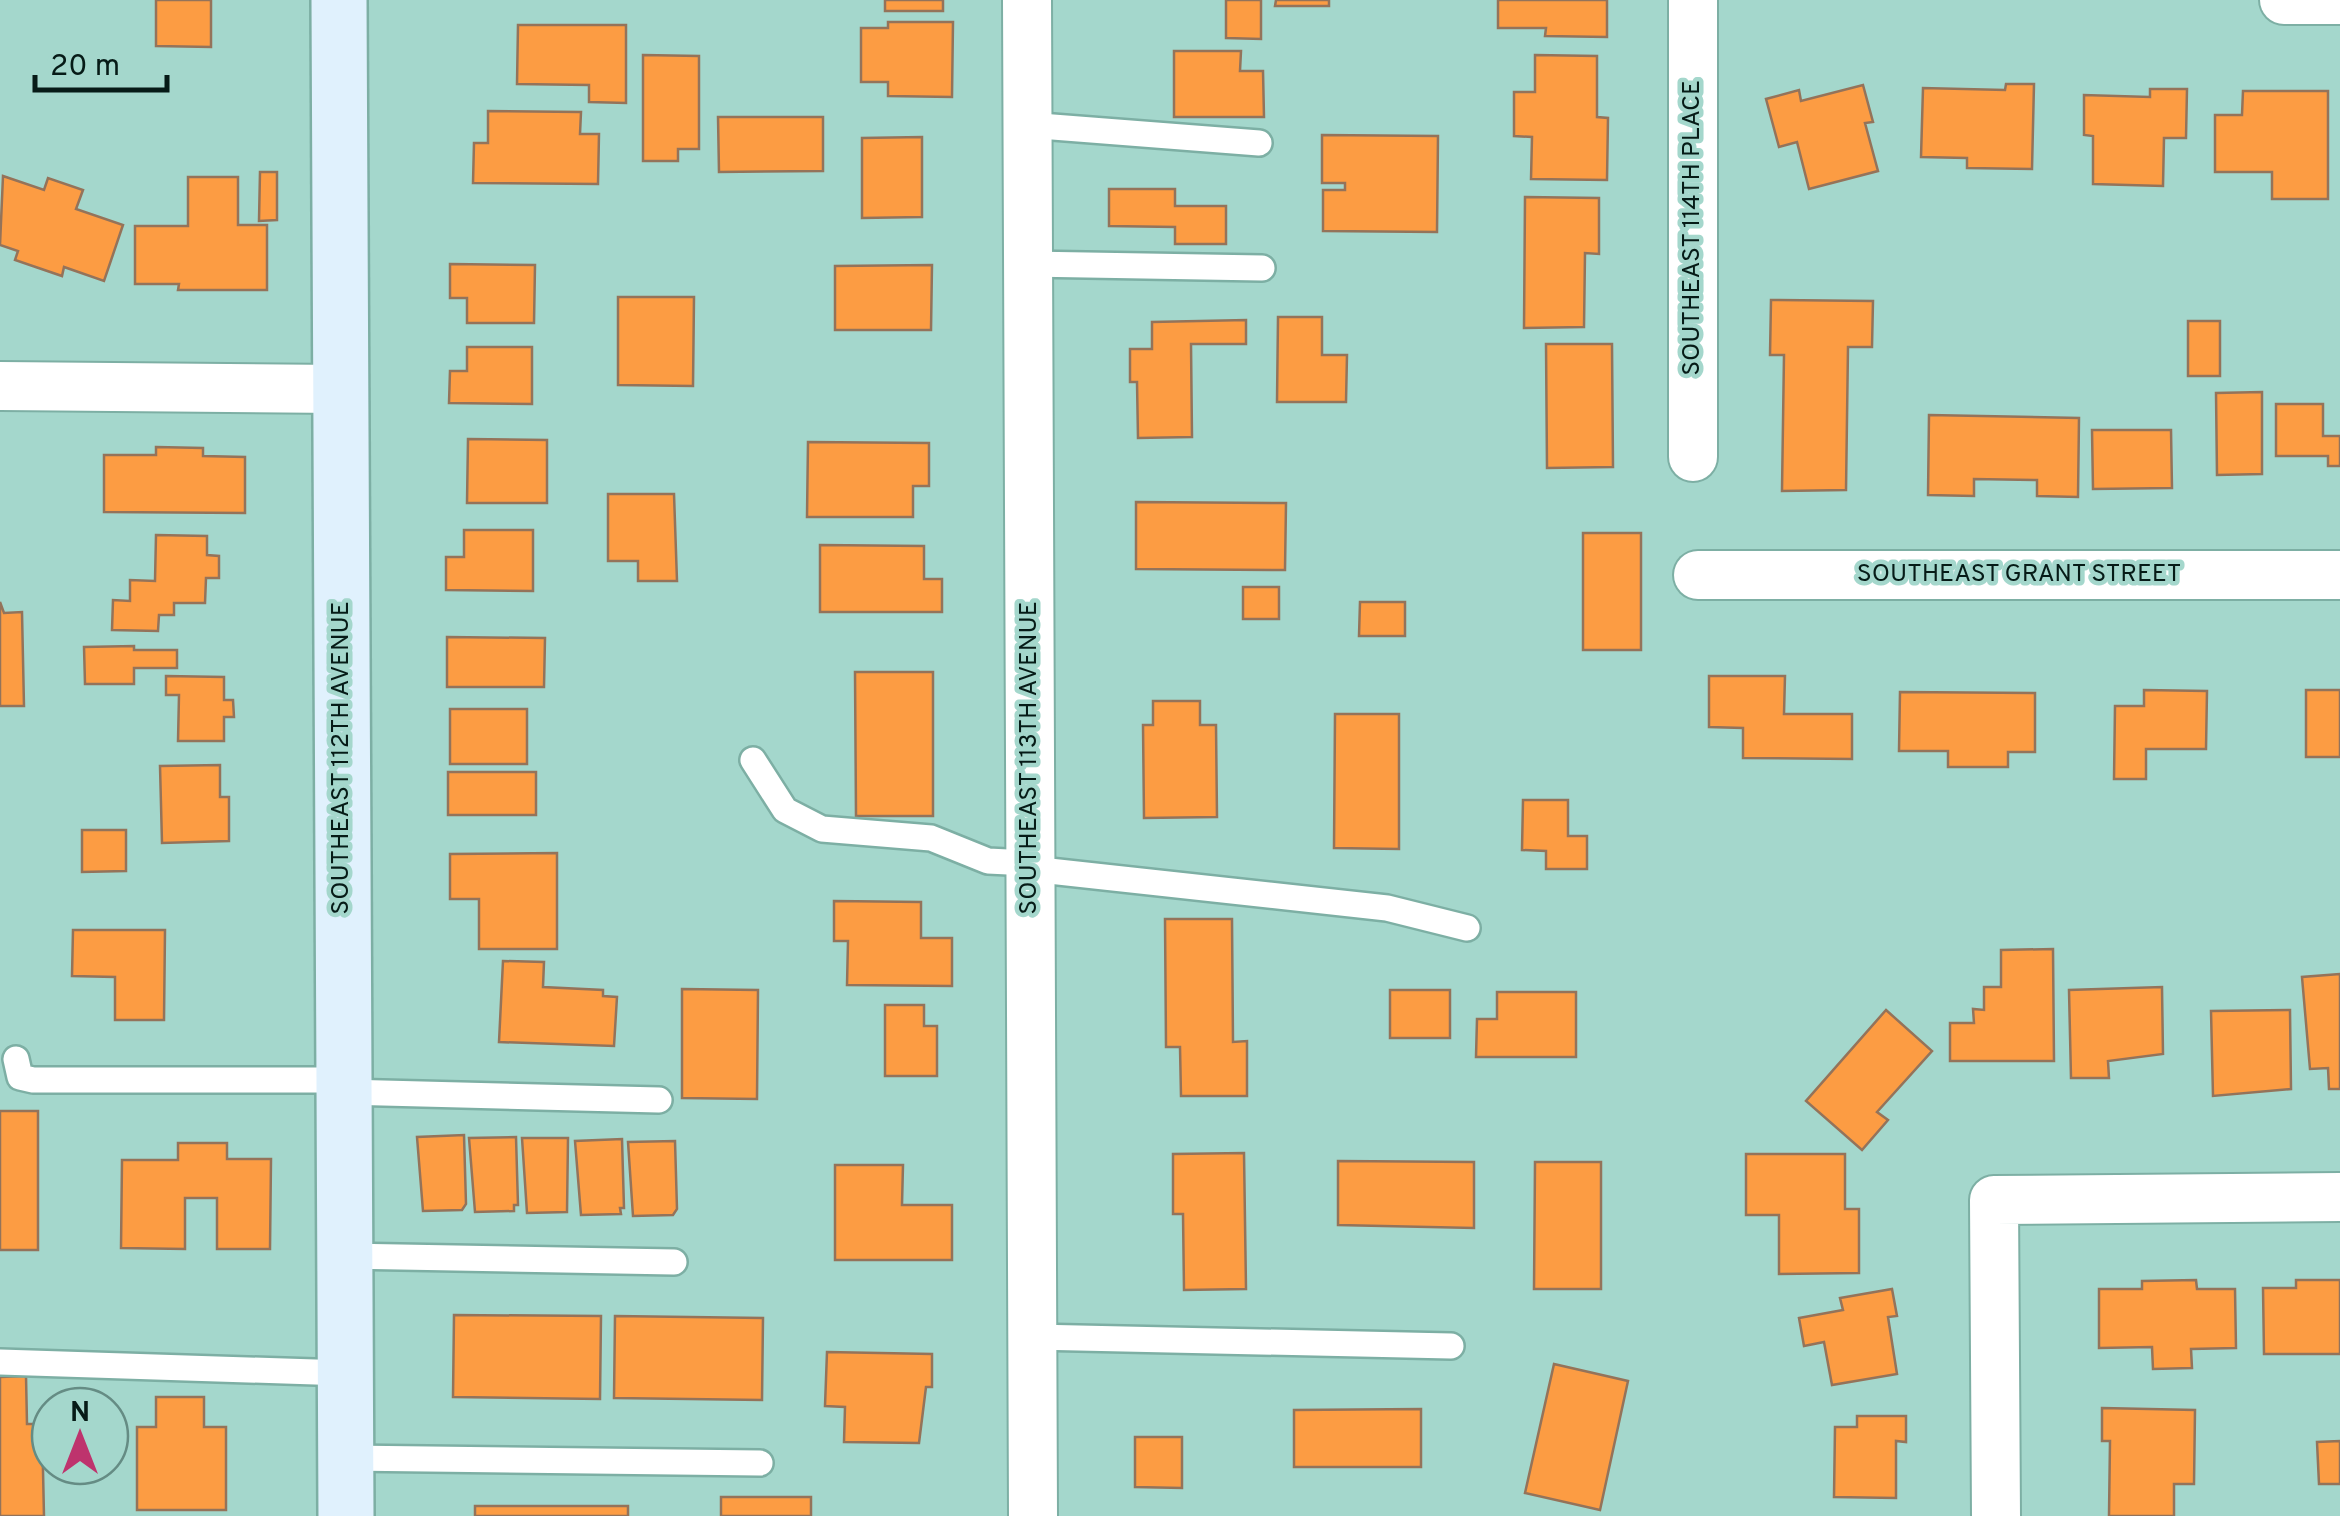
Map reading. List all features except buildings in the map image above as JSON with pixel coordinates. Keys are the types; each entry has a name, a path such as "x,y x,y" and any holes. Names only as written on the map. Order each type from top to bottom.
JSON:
{"main road":[{"name":"SOUTHEAST 112TH AVENUE","path":"340,0 346,1516"}],"street":[{"name":"SOUTHEAST 113TH AVENUE","path":"1026,0 1033,1516"},
{"name":"SOUTHEAST 114TH PLACE","path":"1693,0 1693,457"},
{"path":"2284,0 2340,0"},
{"path":"0,386 341,389"},
{"name":"SOUTHEAST GRANT STREET","path":"1698,575 2340,575"},
{"path":"1996,1516 1994,1200 2340,1198"}],"lane":[{"path":"1027,125 1259,143"},
{"path":"1028,264 1262,268"},
{"path":"753,760 785,810 822,829 931,838 988,861 1387,908 1468,928"},
{"path":"16,1059 20,1077 33,1080 344,1086 659,1100"},
{"path":"344,1256 674,1262"},
{"path":"1033,1337 1452,1346"},
{"path":"0,1362 346,1373"},
{"path":"346,1458 760,1463"}]}
